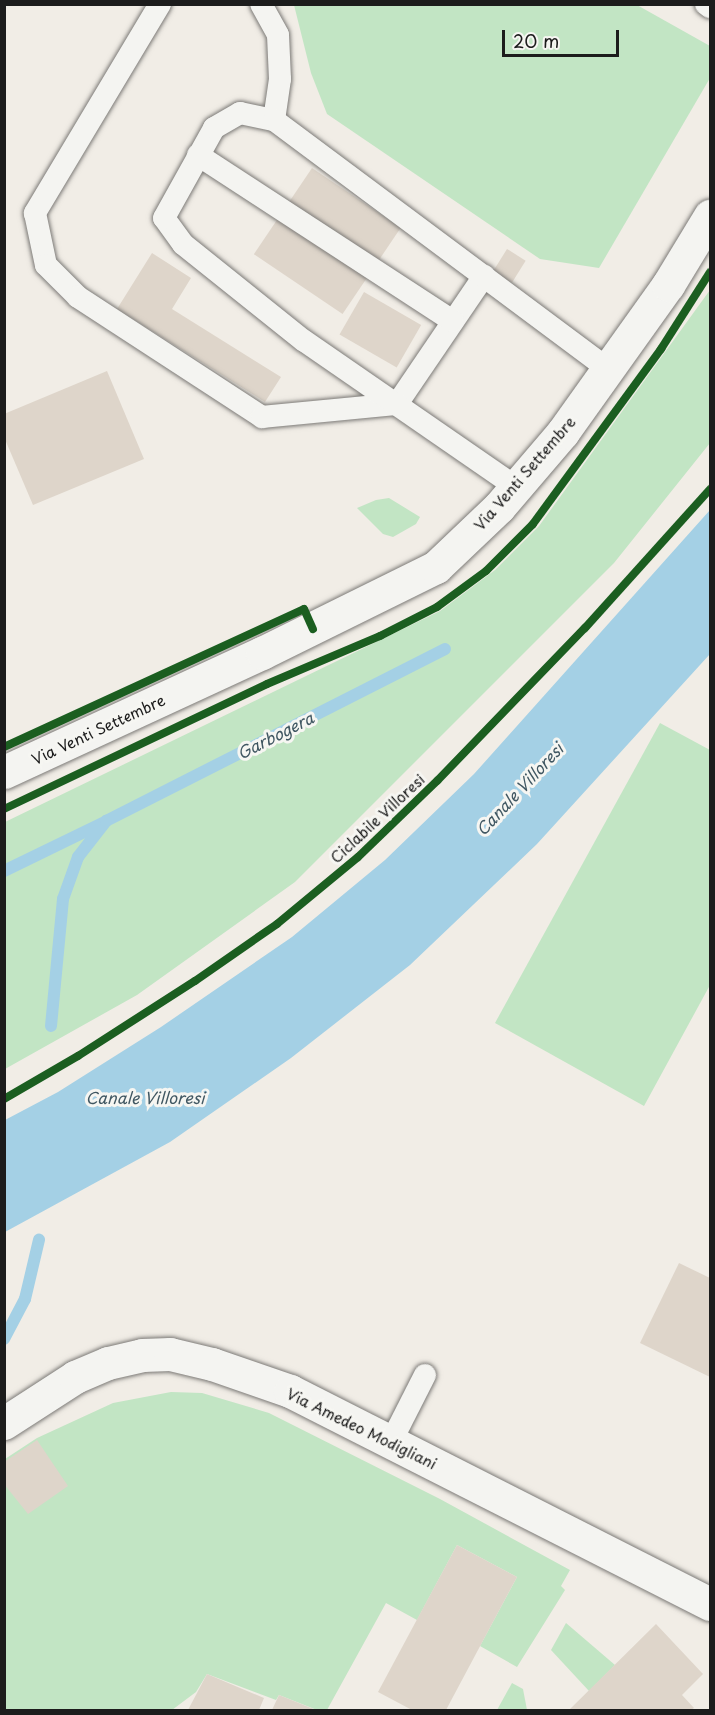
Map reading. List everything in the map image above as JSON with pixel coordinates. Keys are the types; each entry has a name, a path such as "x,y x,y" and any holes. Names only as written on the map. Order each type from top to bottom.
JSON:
{"street":[{"name":"Via Venti Settembre","path":"4,772 262,653 436,567 499,507 563,432 668,285 711,216"},
{"name":"Via Amedeo Modigliani","path":"4,1422 75,1377 108,1363 142,1354 170,1354 212,1364 290,1391 711,1604"}],"lane":[{"path":"160,4 35,213 46,265 78,297 262,417 397,404"},
{"path":"261,4 278,35 280,79 274,120"},
{"path":"706,4 711,7"},
{"path":"516,487 304,341 183,244 164,218 214,128 240,113 274,120 608,369"},
{"path":"198,155 453,321"},
{"path":"397,404 484,276"},
{"path":"391,1442 424,1375"}],"green space":[{"path":"294,5 637,5 710,46 710,78 599,268 540,259 327,114 311,73"},
{"path":"710,290 710,443 614,563 295,882 137,995 5,1069 5,822 440,611 495,570 539,526"},
{"path":"389,498 420,517 416,524 393,537 383,534 357,508 376,500"},
{"path":"660,723 710,750 710,985 644,1106 495,1023"},
{"path":"171,1392 202,1393 269,1413 440,1499 570,1570 561,1586 565,1590 517,1667 480,1646 517,1577 457,1545 417,1620 386,1603 327,1710 317,1710 279,1695 276,1700 207,1674 196,1692 172,1710 5,1710 5,1459 37,1438 113,1403"},
{"path":"566,1623 615,1665 589,1691 551,1650"},
{"path":"512,1683 523,1689 527,1710 497,1710"}],"water":[{"name":"Canale Villoresi","path":"710,510 710,654 537,844 410,965 291,1058 170,1142 5,1232 5,1120 58,1092 161,1027 292,937 385,860 474,774"}],"building":[{"path":"312,168 401,228 343,314 254,254"},
{"path":"507,249 526,261 512,283 493,271"},
{"path":"152,253 191,278 172,309 281,377 265,402 117,309"},
{"path":"364,292 421,325 397,367 340,334"},
{"path":"107,371 144,459 33,505 4,437 4,414"},
{"path":"679,1263 710,1278 710,1377 640,1343"},
{"path":"37,1440 68,1486 28,1514 4,1484 4,1462"},
{"path":"457,1545 517,1577 446,1710 412,1710 378,1692"},
{"path":"656,1624 703,1674 682,1695 694,1708 691,1710 569,1710"},
{"path":"207,1674 264,1698 259,1710 188,1710"},
{"path":"279,1695 316,1710 272,1710"}],"waterway":[{"name":"Garbogera","path":"51,1026 63,899 78,857 106,821 445,649"},
{"name":"Garbogera","path":"4,871 103,823"},
{"name":"Garbogera","path":"4,1339 25,1299 39,1240"}],"cycle path":[{"path":"4,809 267,684 380,636 437,607 486,571 533,524 661,349 710,272"},
{"name":"Ciclabile Villoresi","path":"4,1099 78,1056 195,981 277,924 358,857 437,781 585,628 710,489"},
{"path":"4,747 304,609 313,629"}]}
